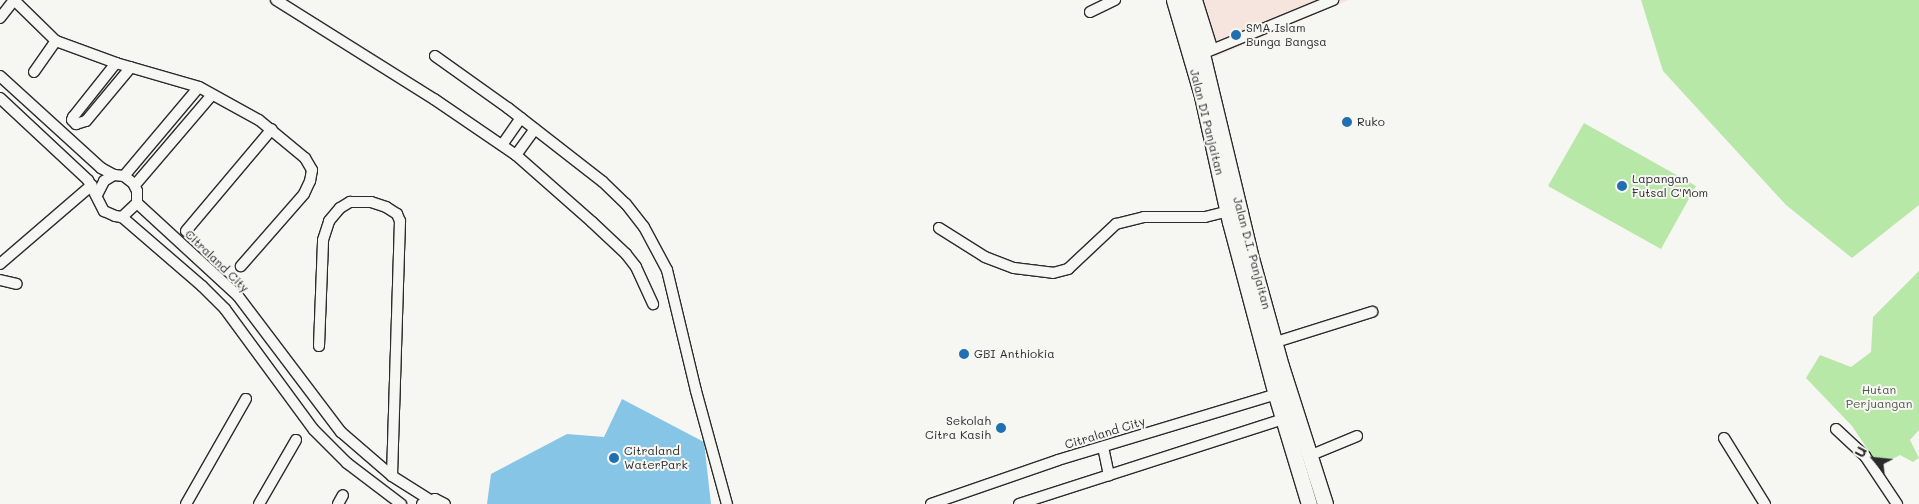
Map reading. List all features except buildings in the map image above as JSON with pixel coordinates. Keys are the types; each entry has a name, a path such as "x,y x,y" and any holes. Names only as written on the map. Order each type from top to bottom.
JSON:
{"highway":[{"name":"Jalan DI Panjaitan","path":"1174,0 1234,210 1289,418"},
{"name":"Jalan D.I. Panjaitan","path":"1192,5 1207,51 1234,210 1276,342 1282,393"},
{"path":"1289,418 1309,456 1325,504"},
{"path":"1289,418 1309,504"}],"street":[{"path":"0,18 14,0 56,41 116,63 199,87 249,113 272,129 305,158 312,170 310,181 304,194 242,266"},
{"path":"276,0 434,99 516,155 626,254 636,267 653,304"},
{"path":"1090,12 1114,0"},
{"path":"1207,51 1333,0"},
{"path":"34,72 56,41"},
{"path":"435,56 535,128 603,182 626,204 659,252 667,270 726,504"},
{"path":"116,63 73,117 72,120 76,124 86,121 130,67"},
{"path":"0,76 101,168 119,175 135,185 138,197 136,203 122,217"},
{"path":"0,264 104,181 119,175 199,87"},
{"path":"135,185 212,94"},
{"path":"0,98 95,190 104,210 115,216 122,217 202,286 225,309 314,430 336,453 401,504"},
{"path":"502,145 521,118"},
{"path":"516,155 535,128"},
{"path":"186,231 272,129"},
{"path":"318,346 324,240 329,221 340,208 350,202 371,202 386,207 397,214 400,221 392,476"},
{"name":"Citraland City","path":"136,203 214,272 238,296 341,432 392,476 426,502 439,500 445,504"},
{"path":"939,228 985,257 1014,268 1053,273 1068,269 1116,224 1144,217 1205,217 1234,210"},
{"path":"0,280 17,284"},
{"path":"1276,342 1372,312"},
{"name":"Citraland City","path":"931,504 1102,447 1282,393"},
{"path":"186,504 246,400"},
{"path":"1019,504 1289,418"},
{"path":"1836,429 1865,456 1897,504"},
{"path":"1309,456 1357,436"},
{"path":"1724,438 1766,504"},
{"path":"259,504 296,440"},
{"path":"1102,447 1109,475"},
{"path":"362,475 374,461"}],"shaded area":[{"name":"SMA Islam Bunga Bangsa","path":"1195,0 1349,0 1215,57"}],"green space":[{"path":"1641,0 1919,0 1919,205 1852,258 1786,205 1663,71"},
{"name":"Lapangan Futsal C'Mom","path":"1584,123 1696,186 1661,249 1548,186"},
{"name":"Hutan Perjuangan","path":"1919,271 1919,430 1910,440 1919,458 1913,462 1900,455 1879,466 1852,426 1806,378 1820,355 1851,367 1871,352 1873,317"}],"water":[{"name":"Citraland WaterPark","path":"622,399 704,442 711,504 487,504 491,474 567,434 604,437"}],"place":[{"name":"SMA Islam Bunga Bangsa","path":"1236,35"},
{"name":"Ruko","path":"1347,122"},
{"name":"Lapangan Futsal C'Mom","path":"1622,186"},
{"name":"GBI Anthiokia","path":"964,354"},
{"name":"Sekolah Citra Kasih","path":"1001,428"},
{"name":"Citraland WaterPark","path":"614,458"}]}
